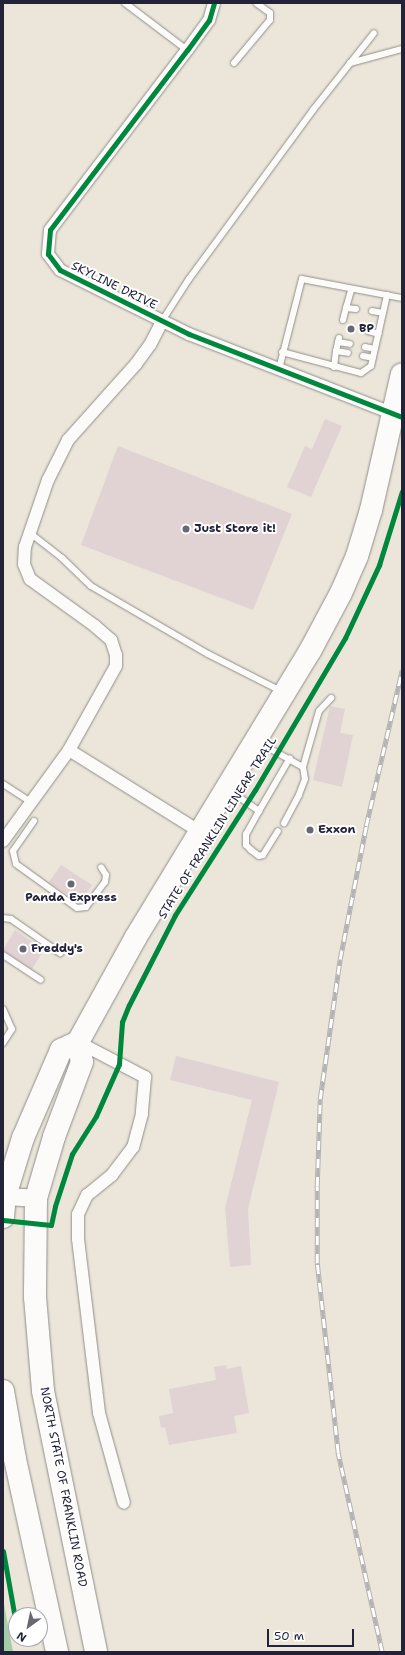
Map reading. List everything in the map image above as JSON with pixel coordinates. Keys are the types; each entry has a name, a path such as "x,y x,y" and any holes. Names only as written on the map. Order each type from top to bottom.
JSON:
{"highway":[{"path":"4,1203 23,1138 61,1050 78,1042 136,937 328,620 356,556 371,510 398,416 402,374"},
{"name":"NORTH STATE OF FRANKLIN ROAD","path":"78,1042 82,1062 54,1136 36,1198 35,1297 43,1391 96,1652"},
{"path":"3,1160 8,1155 20,1120 47,1082"},
{"path":"3,1391 15,1459 57,1652"}],"main road":[{"path":"4,1203 36,1198"}],"street":[{"name":"SKYLINE DRIVE","path":"214,3 209,20 50,230 48,254 60,270 189,334 398,416"},
{"path":"3,841 69,750 113,676 116,654 110,640 95,626 30,579 24,564 25,547 48,480 68,440 136,364 150,345 162,321"},
{"path":"69,750 200,832"},
{"path":"78,1042 145,1077 142,1114 133,1147 112,1174 87,1195 78,1214 78,1239 99,1413 124,1503"}],"lane":[{"path":"125,3 187,50"},
{"path":"234,63 270,20 270,13 256,3"},
{"path":"162,321 189,278 374,33"},
{"path":"350,63 402,49"},
{"path":"279,369 282,352 302,279 351,290 386,294 402,298"},
{"path":"344,320 351,290"},
{"path":"282,352 361,374 371,366 379,334 386,294"},
{"path":"346,308 356,309"},
{"path":"372,311 383,313"},
{"path":"368,332 379,334"},
{"path":"334,367 339,340 350,344"},
{"path":"365,347 375,349"},
{"path":"336,351 348,353"},
{"path":"363,356 373,358"},
{"path":"30,533 62,558 90,586 208,654 284,693"},
{"path":"284,823 305,779 303,767 319,711 331,698"},
{"path":"255,740 290,758 303,767"},
{"path":"278,831 263,855 259,856 246,845 246,834 290,758"},
{"path":"3,784 32,803"},
{"path":"226,788 259,811"},
{"path":"34,821 13,851 13,857 16,864 77,908 86,907 105,882 106,875 101,867"},
{"path":"3,918 11,919 60,953"},
{"path":"3,955 41,980"},
{"path":"3,1009 12,1029 3,1043"}],"green space":[{"path":"3,1599 8,1626 8,1647 12,1647 13,1652 3,1652"}],"building":[{"path":"325,419 342,426 311,497 287,487 305,446 312,449"},
{"name":"Just Store it!","path":"118,446 292,514 253,610 81,545"},
{"path":"330,706 345,709 340,733 353,735 342,787 313,780"},
{"name":"Panda Express","path":"61,865 92,885 80,903 49,882"},
{"name":"Freddy's","path":"15,930 44,950 32,969 3,950"},
{"path":"176,1056 279,1082 248,1209 251,1265 230,1267 225,1208 252,1100 170,1080"},
{"path":"226,1365 227,1369 241,1366 249,1413 234,1416 237,1433 169,1445 165,1427 161,1428 159,1416 173,1413 169,1389 216,1380 214,1367"}],"railway":[{"path":"382,1652 338,1453 317,1263 317,1186 320,1099 340,959 366,826 402,670"}],"cycle path":[{"path":"214,3 209,20 50,230 48,254 60,270 189,334 402,417"},
{"name":"STATE OF FRANKLIN LINEAR TRAIL","path":"3,1220 51,1225 55,1206 72,1154 96,1116 119,1064 122,1022 129,1005 175,915 255,790 345,638 379,565 402,491"},
{"path":"3,1551 13,1607"}],"place":[{"name":"BP","path":"351,329"},
{"name":"Just Store it!","path":"186,529"},
{"name":"Exxon","path":"310,830"},
{"name":"Panda Express","path":"71,884"},
{"name":"Freddy's","path":"23,949"}]}
